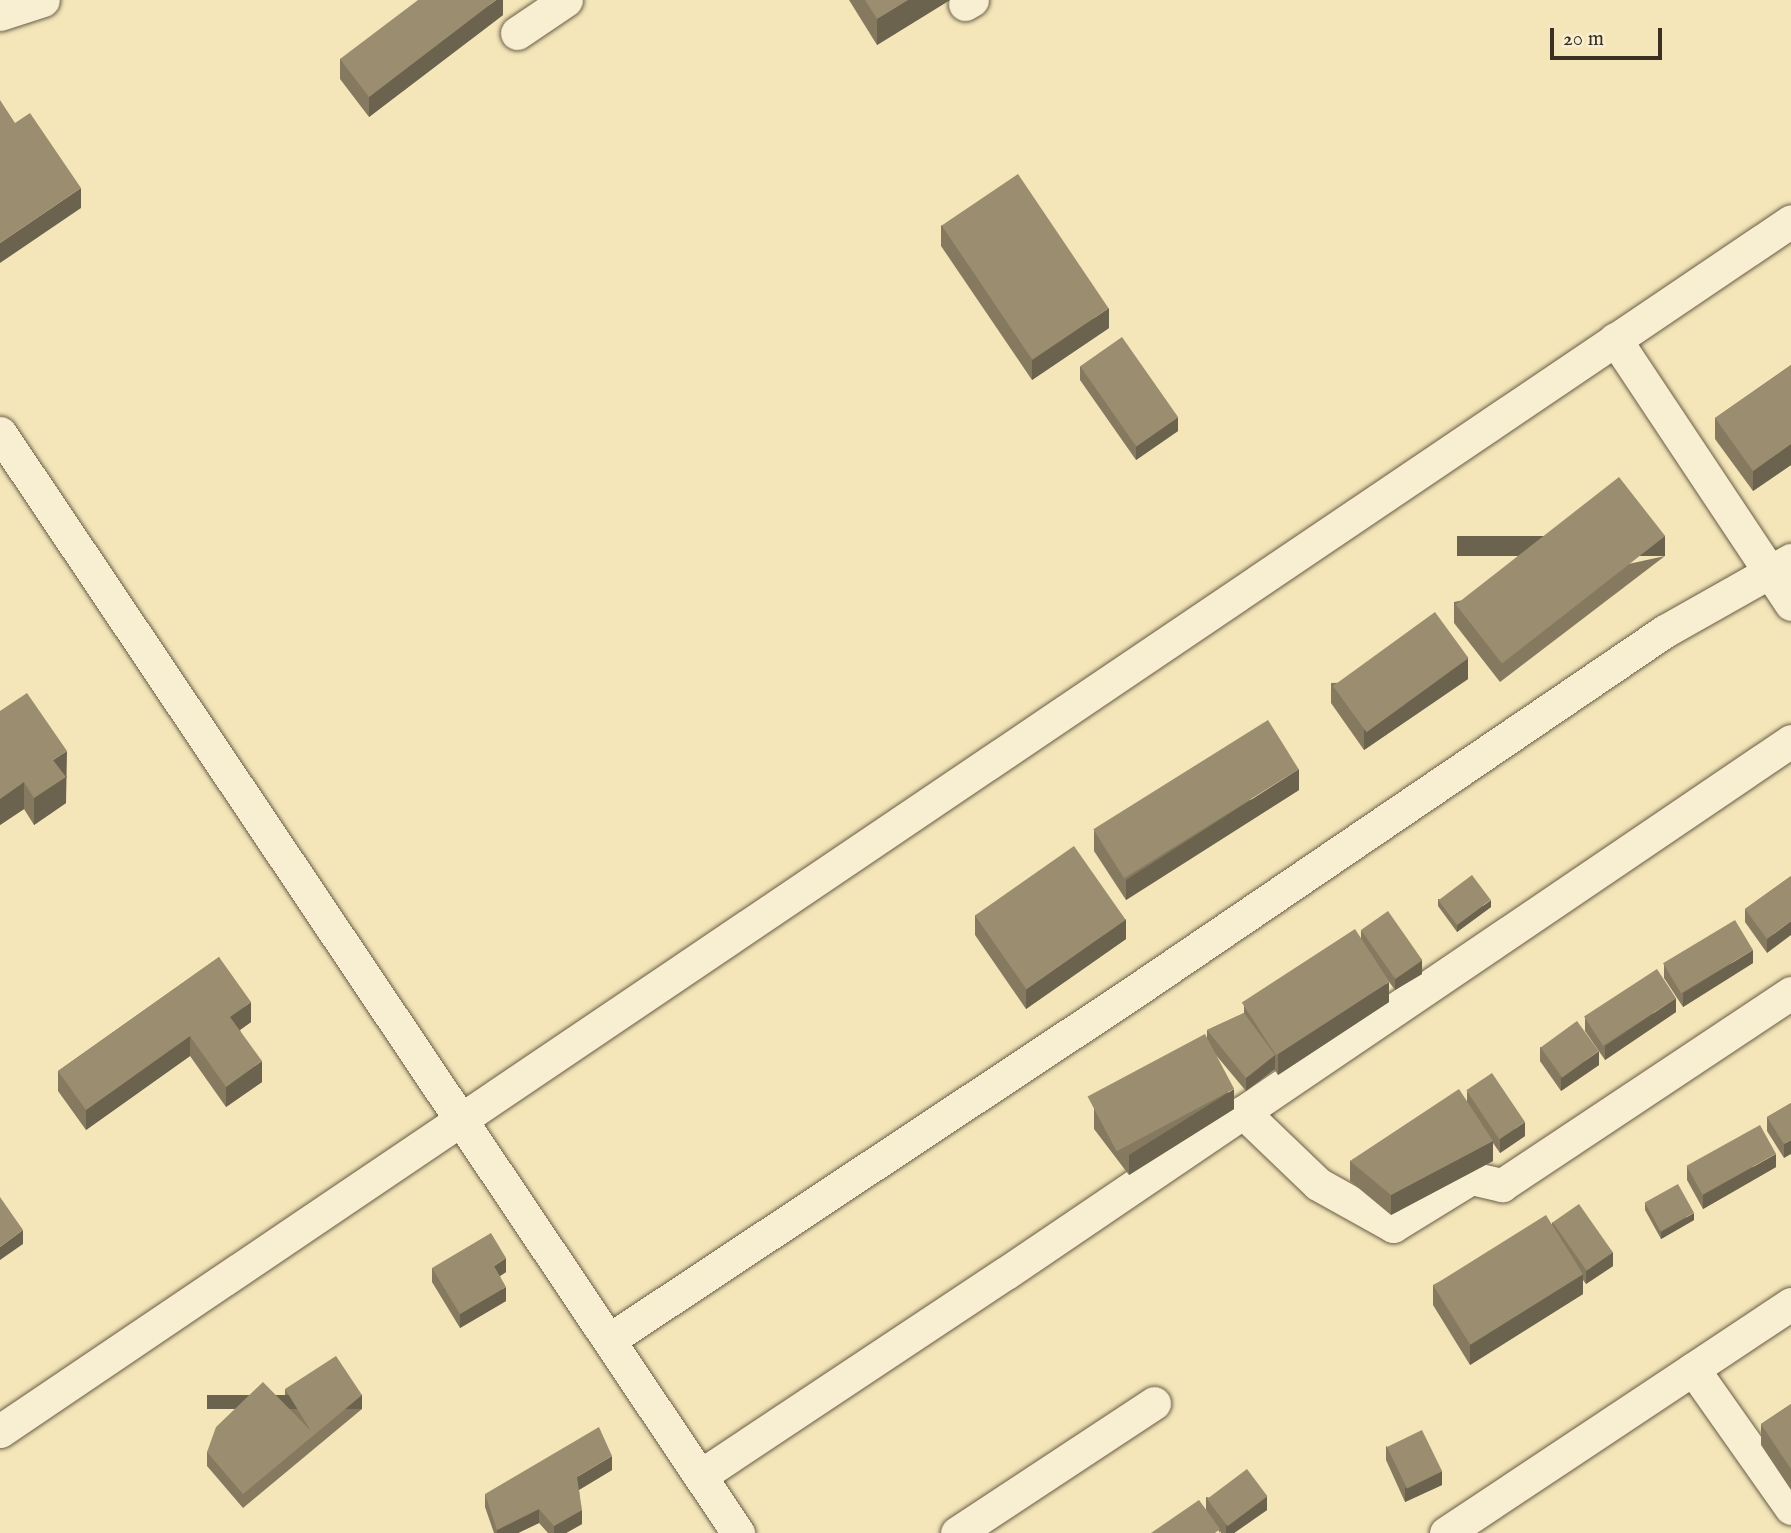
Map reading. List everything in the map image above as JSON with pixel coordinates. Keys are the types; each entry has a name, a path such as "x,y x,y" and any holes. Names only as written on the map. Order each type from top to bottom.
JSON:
{"street":[{"path":"0,14 43,0"},
{"path":"517,33 566,0"},
{"path":"0,1431 1791,221"},
{"path":"1615,339 1781,567 1791,604"},
{"path":"0,433 463,1119 738,1533"},
{"path":"609,1340 1124,998 1665,631 1781,567"},
{"path":"700,1476 1791,741"},
{"path":"1243,1112 1318,1184 1393,1227 1471,1178 1502,1185 1791,993"},
{"path":"1446,1533 1791,1304"},
{"path":"1693,1369 1791,1508"},
{"path":"957,1533 1154,1402"}],"building":[{"path":"418,0 496,0 369,97 340,59"},
{"path":"865,0 908,0 877,19"},
{"path":"0,100 15,123 30,113 81,188 0,243"},
{"path":"1018,174 1109,308 1032,360 942,225"},
{"path":"1122,337 1178,417 1136,447 1080,366"},
{"path":"1791,365 1791,444 1753,471 1715,418"},
{"path":"1619,477 1665,536 1502,664 1456,604"},
{"path":"1435,612 1469,658 1367,732 1333,686"},
{"path":"27,693 67,751 53,760 66,777 34,798 24,782 0,799 0,711"},
{"path":"1268,720 1299,769 1124,878 1093,829"},
{"path":"1074,846 1126,920 1027,989 975,915"},
{"path":"1472,875 1491,900 1457,925 1438,900"},
{"path":"1791,876 1791,921 1767,939 1745,909"},
{"path":"1388,911 1422,960 1395,979 1361,930"},
{"path":"1735,920 1753,950 1681,993 1663,963"},
{"path":"1355,929 1389,982 1276,1055 1242,1003"},
{"path":"219,957 251,1002 230,1017 262,1061 226,1087 190,1036 86,1110 58,1071"},
{"path":"1657,969 1676,998 1603,1046 1584,1016"},
{"path":"1244,1013 1275,1055 1246,1078 1207,1030"},
{"path":"1577,1021 1599,1051 1562,1077 1541,1047"},
{"path":"1205,1034 1234,1089 1117,1151 1088,1096"},
{"path":"1492,1073 1525,1122 1499,1139 1466,1090"},
{"path":"1459,1089 1493,1141 1391,1195 1350,1161"},
{"path":"1791,1103 1791,1140 1784,1144 1767,1117"},
{"path":"1760,1125 1776,1154 1703,1195 1687,1166"},
{"path":"1678,1184 1694,1213 1661,1231 1645,1202"},
{"path":"0,1197 23,1230 0,1247"},
{"path":"1579,1204 1613,1252 1587,1271 1553,1222"},
{"path":"1546,1215 1583,1274 1470,1345 1433,1285"},
{"path":"491,1233 506,1258 494,1266 506,1287 460,1314 432,1268"},
{"path":"336,1356 362,1395 243,1494 207,1452 216,1427 263,1382 311,1431 285,1389"},
{"path":"1791,1404 1791,1469 1761,1424"},
{"path":"599,1427 612,1456 577,1477 582,1510 554,1526 539,1509 497,1530 485,1494"},
{"path":"1422,1430 1442,1471 1407,1488 1387,1447"},
{"path":"1247,1469 1267,1496 1228,1526 1207,1499"},
{"path":"1199,1500 1220,1529 1215,1533 1151,1533"}]}
